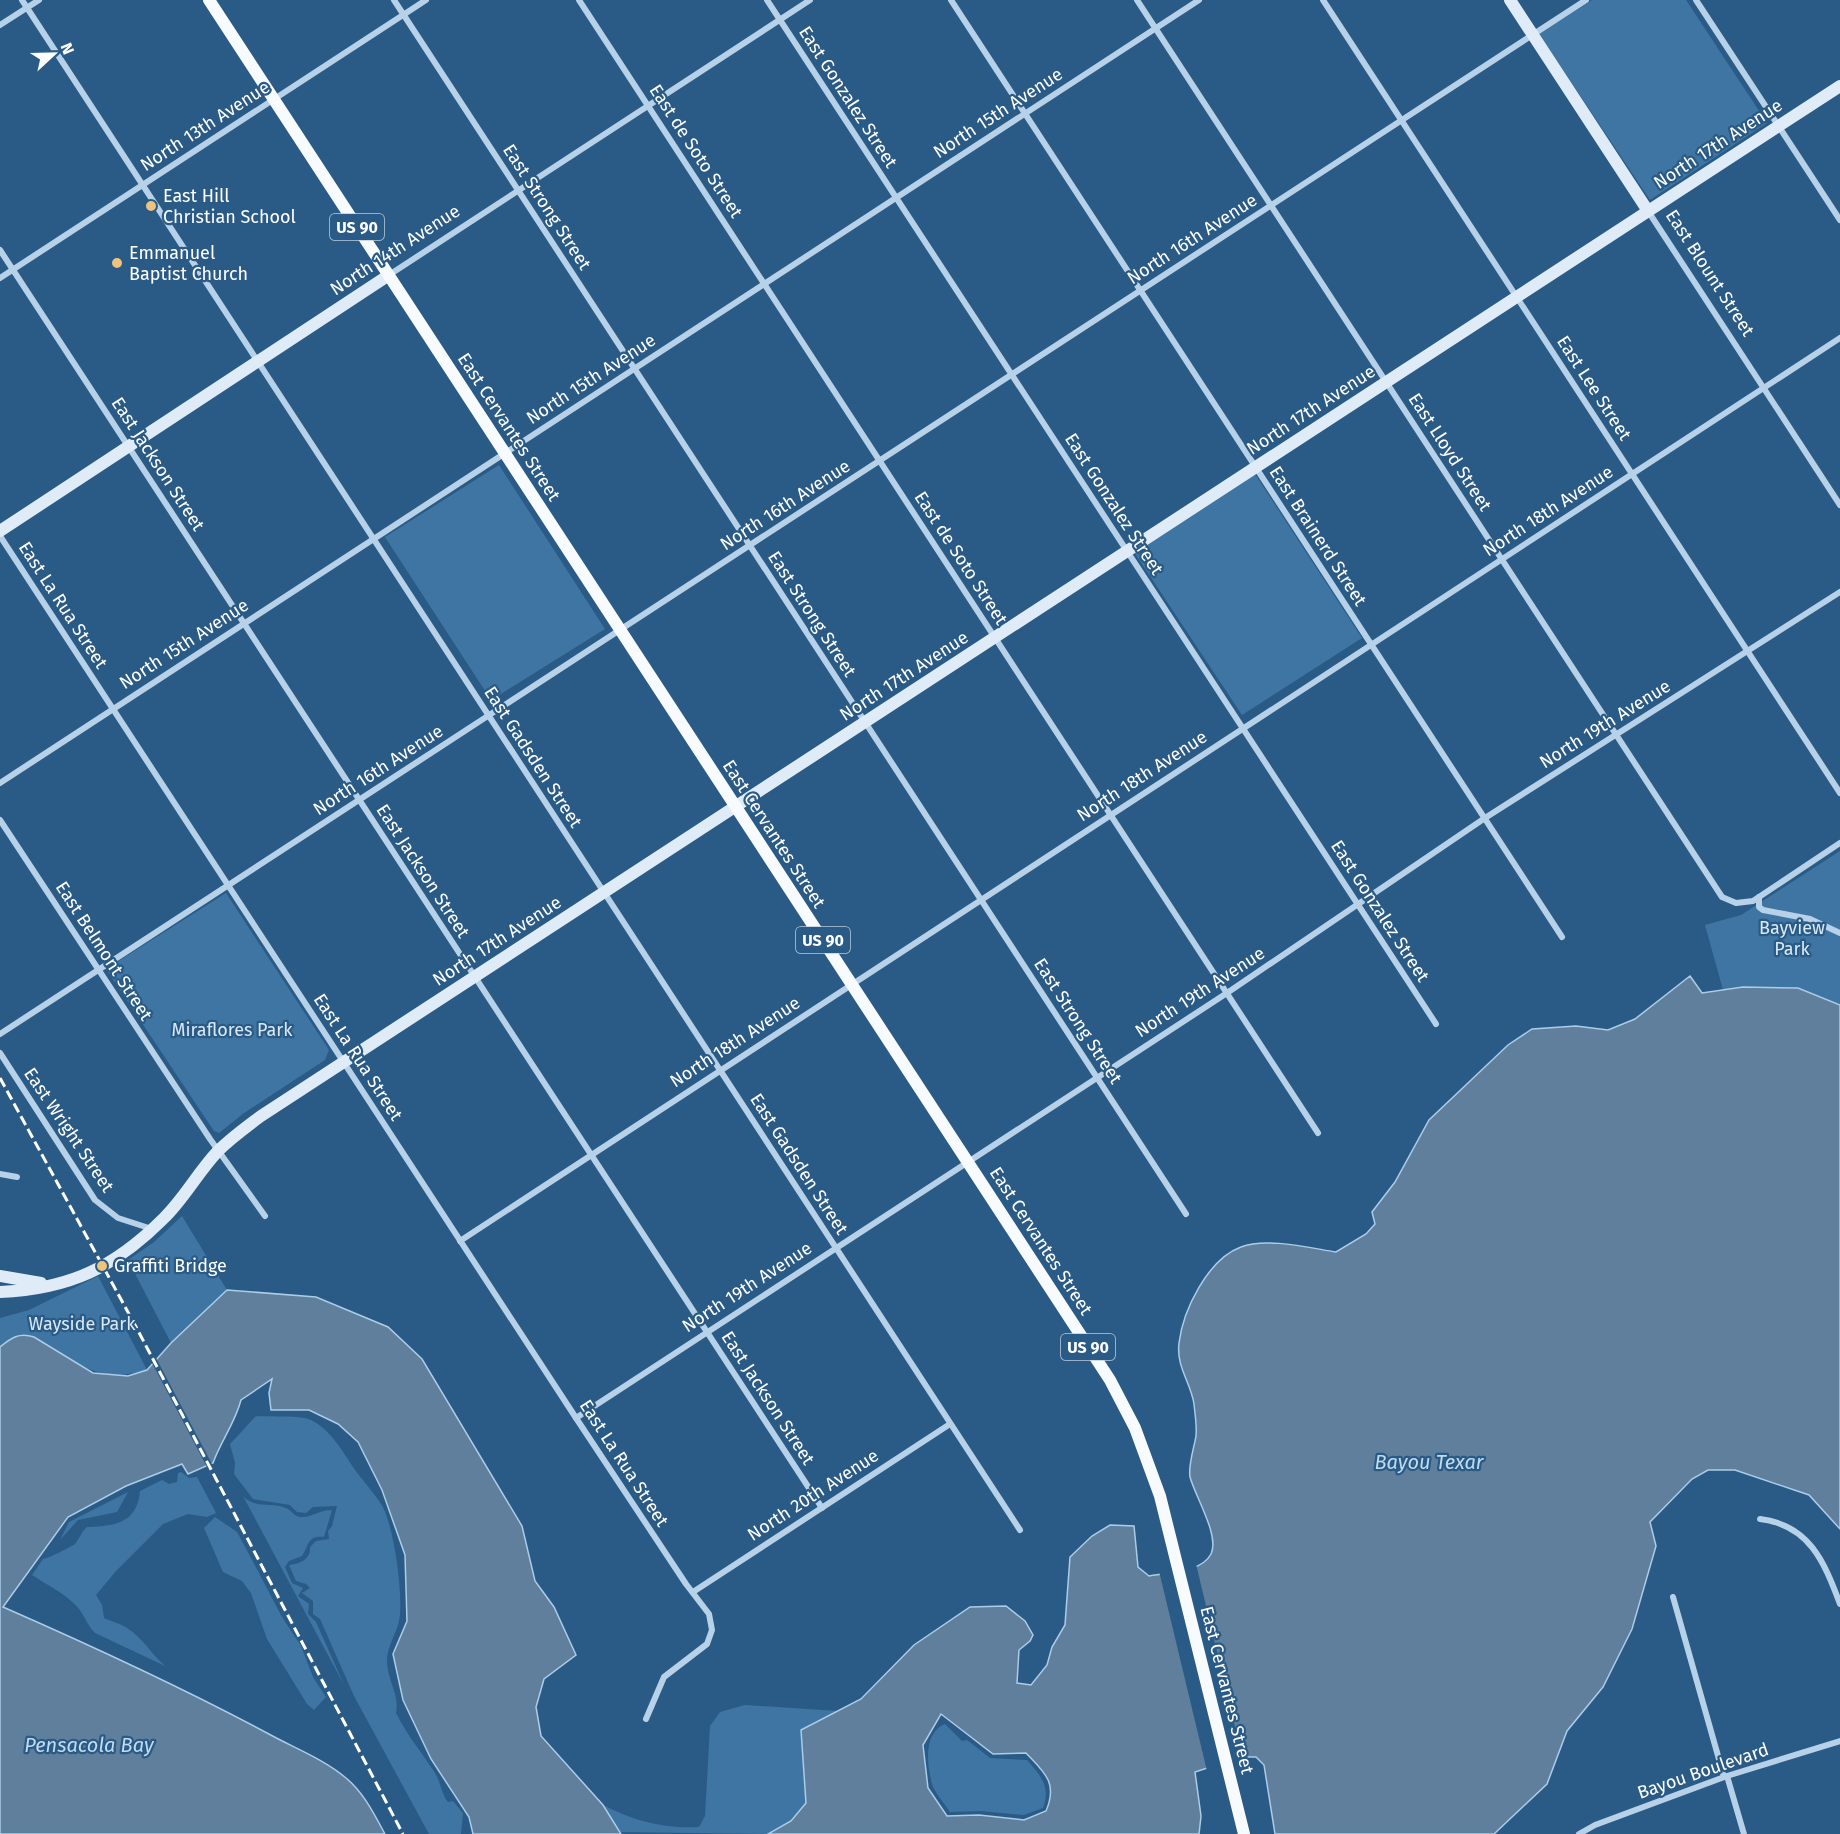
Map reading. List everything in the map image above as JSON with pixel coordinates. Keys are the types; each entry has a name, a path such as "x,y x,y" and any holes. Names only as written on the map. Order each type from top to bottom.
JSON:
{"main road":[{"name":"East Cervantes Street","path":"209,0 1119,1397 1150,1465 1174,1549 1244,1834"}],"street":[{"name":"East Gadsden Street","path":"22,0 1020,1530"},
{"path":"0,25 39,0"},
{"name":"East Strong Street","path":"394,0 1186,1214"},
{"name":"North 13th Avenue","path":"0,278 426,0"},
{"name":"East de Soto Street","path":"579,0 1318,1133"},
{"name":"East Gonzalez Street","path":"766,0 1436,1024"},
{"name":"North 14th Avenue","path":"0,531 810,0"},
{"name":"East Brainerd Street","path":"951,0 1562,938"},
{"name":"East Lloyd Street","path":"1137,0 1722,897 1736,903 1745,903 1759,897"},
{"name":"North 15th Avenue","path":"0,783 1199,0"},
{"name":"East Lee Street","path":"1323,0 1840,793"},
{"name":"East Blount Street","path":"1510,0 1840,505"},
{"name":"North 16th Avenue","path":"0,1034 1586,0"},
{"path":"1696,0 1840,220"},
{"name":"North 17th Avenue","path":"0,1292 33,1290 66,1284 95,1270 133,1245 164,1219 218,1151 261,1116 1840,86"},
{"name":"East Jackson Street","path":"0,250 822,1508"},
{"name":"North 18th Avenue","path":"460,1241 1840,338"},
{"name":"East La Rua Street","path":"0,536 576,1418 709,1614 712,1623 711,1637 702,1649 664,1677 646,1719"},
{"name":"North 19th Avenue","path":"576,1418 1227,993 1485,818 1840,592"},
{"name":"East Belmont Street","path":"0,820 218,1151 265,1216"},
{"path":"1840,843 1759,897 1758,902 1762,910 1810,919 1840,933"},
{"name":"East Wright Street","path":"0,1053 95,1200 118,1218 152,1229"},
{"path":"0,1174 17,1177"},
{"path":"0,1276 26,1282 66,1284"},
{"name":"North 20th Avenue","path":"693,1592 950,1424"},
{"path":"1760,1519 1778,1521 1800,1532 1825,1567 1840,1604"},
{"path":"1673,1597 1744,1834"},
{"name":"Bayou Boulevard","path":"1579,1834 1595,1825 1726,1777 1840,1741"}],"green space":[{"path":"1592,0 1686,0 1767,123 1650,200 1539,34"},
{"path":"499,465 605,629 491,700 385,537"},
{"path":"1255,474 1362,638 1242,715 1134,552"},
{"name":"Bayview Park","path":"1840,851 1840,1005 1798,988 1743,987 1723,990 1705,925 1741,915"},
{"name":"Miraflores Park","path":"226,893 329,1050 325,1060 244,1113 219,1133 214,1131 106,969"},
{"path":"182,1216 227,1290 171,1343 128,1260 154,1242"},
{"name":"Wayside Park","path":"98,1276 147,1370 114,1375 100,1372 74,1362 34,1337 24,1335 0,1347 0,1318 29,1310"},
{"path":"256,1416 300,1417 311,1420 329,1433 386,1514 397,1561 400,1596 399,1621 388,1650 387,1661 396,1700 396,1713 435,1773 448,1802 453,1801 463,1813 461,1834 429,1834 354,1696 320,1619 313,1614 313,1601 302,1593 310,1588 296,1581 289,1565 304,1560 309,1555 310,1547 316,1541 329,1539 328,1531 332,1526 337,1506 313,1507 306,1513 297,1512 290,1505 253,1499 234,1474 235,1463 230,1444"},
{"path":"181,1472 189,1478 197,1477 216,1513 207,1517 188,1514 163,1524 116,1571 96,1595 102,1605 104,1618 132,1632 165,1666 95,1633 74,1604 63,1594 32,1575 43,1559 75,1544 87,1527 115,1524 129,1517 138,1502 140,1491 162,1480 169,1484 177,1482 178,1473"},
{"path":"128,1492 117,1512 78,1520 60,1540 69,1522"},
{"path":"243,1496 253,1503 288,1509 299,1517 332,1510 324,1537 311,1539 302,1556 289,1561 285,1567 292,1583 303,1588 298,1596 309,1604 308,1614 316,1622 344,1685"},
{"path":"215,1517 237,1532 282,1617 301,1646 313,1677 326,1697 314,1710 307,1704 267,1639 251,1593 242,1581 223,1572 204,1528"},
{"path":"745,1705 838,1711 801,1730 806,1803 791,1821 768,1834 619,1832 603,1805 650,1823 674,1827 699,1827 705,1816 710,1726 720,1712"},
{"path":"945,1724 962,1741 967,1740 990,1758 1027,1760 1045,1788 1043,1808 1024,1815 981,1811 950,1812 933,1787 928,1759 933,1734"}],"water":[{"name":"Bayou Texar","path":"1690,976 1702,993 1743,987 1798,988 1840,1005 1840,1529 1809,1495 1735,1470 1708,1470 1692,1479 1650,1522 1656,1546 1632,1629 1603,1687 1567,1731 1547,1784 1494,1834 1275,1834 1264,1765 1256,1757 1241,1757 1195,1772 1201,1816 1199,1834 768,1834 791,1821 806,1803 801,1730 861,1699 914,1645 970,1607 1006,1606 1025,1621 1033,1635 1030,1641 1019,1650 1017,1683 1031,1685 1047,1665 1052,1647 1065,1625 1070,1557 1092,1536 1110,1525 1134,1526 1138,1567 1149,1576 1192,1568 1200,1565 1211,1554 1213,1546 1210,1527 1190,1477 1196,1420 1192,1396 1180,1360 1179,1343 1181,1330 1192,1301 1199,1287 1218,1262 1229,1253 1251,1244 1288,1244 1336,1252 1366,1234 1375,1224 1372,1212 1395,1182 1429,1120 1508,1045 1532,1029 1576,1026 1608,1030 1635,1019","holes":["941,1714 993,1754 1026,1753 1033,1760 1048,1779 1050,1786 1051,1793 1046,1811 1024,1820 979,1815 947,1816 928,1788 923,1745"]},
{"name":"Pensacola Bay","path":"227,1290 316,1297 388,1327 422,1359 522,1526 535,1581 554,1607 576,1655 544,1679 536,1707 541,1736 603,1805 621,1834 473,1834 469,1817 431,1759 403,1700 393,1654 407,1621 405,1555 382,1490 358,1442 338,1424 309,1410 271,1410 269,1393 272,1379 241,1400 213,1463 188,1474 182,1464 126,1486 68,1517 3,1607 169,1683 328,1765 358,1790 385,1834 0,1834 0,1347 16,1337 24,1335 34,1337 93,1373 128,1376 147,1370 171,1343"}],"pier":[{"path":"155,1356 213,1466 208,1469 151,1361"},
{"path":"1196,1564 1243,1760 1207,1771 1159,1571"}],"railway":[{"path":"0,1078 135,1325 403,1834"}],"place":[{"name":"East Hill Christian School","path":"151,206"},
{"name":"Emmanuel Baptist Church","path":"117,263"},
{"name":"Graffiti Bridge","path":"102,1266"}]}
